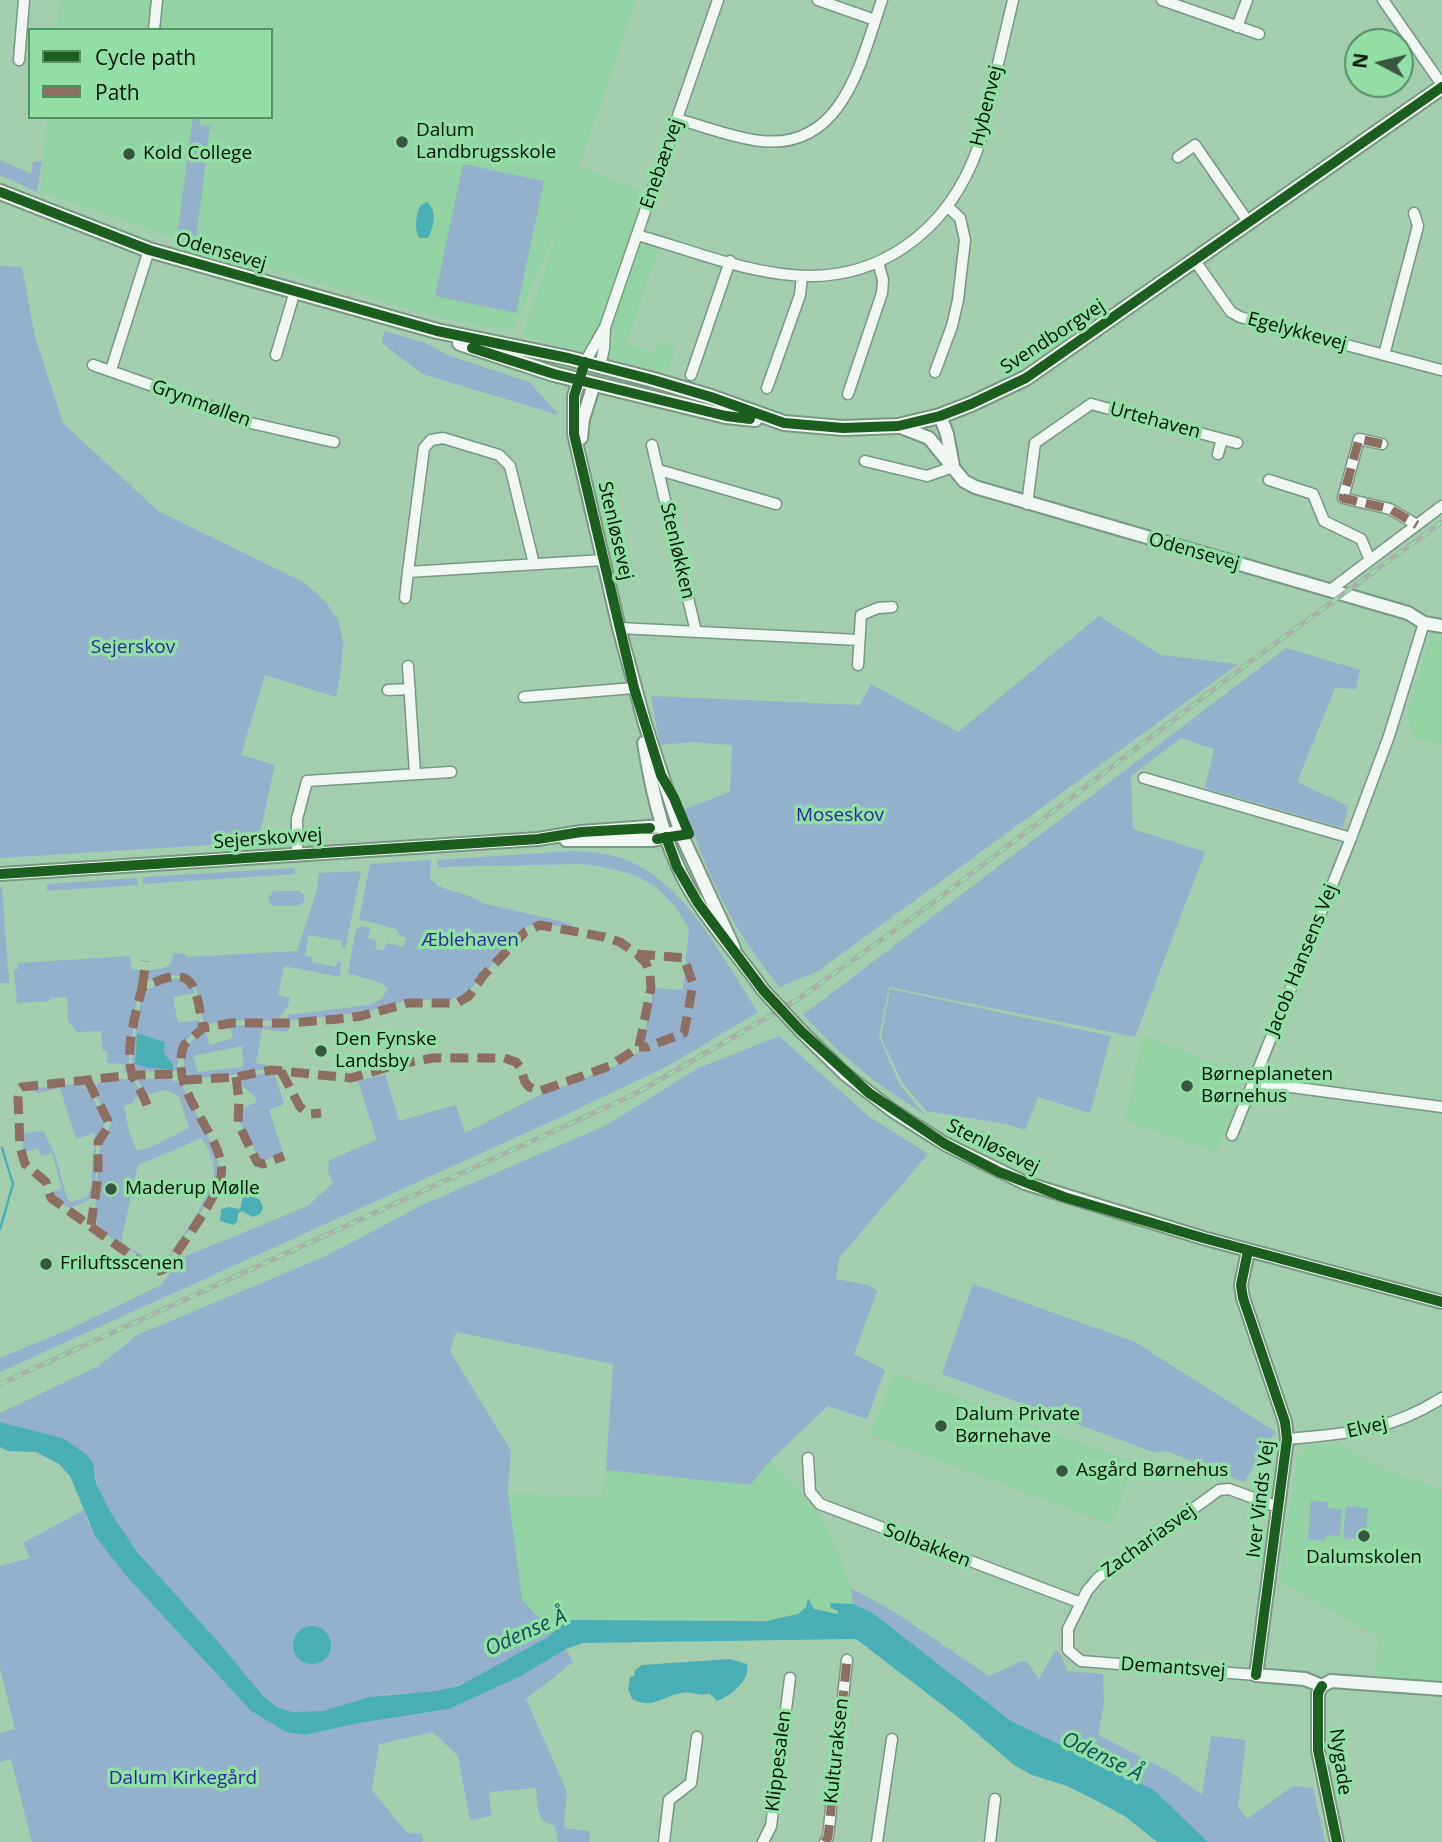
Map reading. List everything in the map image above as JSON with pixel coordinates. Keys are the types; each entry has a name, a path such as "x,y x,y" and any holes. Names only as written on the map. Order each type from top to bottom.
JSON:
{"main road":[{"name":"Svendborgvej","path":"597,375 677,394 711,397 784,423 843,428 898,426 940,416 1026,379 1442,86"},
{"name":"Odensevej","path":"0,192 149,250 582,371"},
{"name":"Odensevej","path":"437,331 463,345 493,355 582,371"},
{"path":"582,371 726,416 784,423"}],"street":[{"path":"19,60 24,0"},
{"path":"154,28 157,0"},
{"name":"Enebærvej","path":"582,371 605,327 718,0"},
{"path":"818,0 875,20"},
{"path":"677,119 759,141 786,140 811,131 826,121 849,93 882,0"},
{"name":"Hybenvej","path":"637,235 780,274 802,276 829,275 878,262 904,248 930,227 962,187 979,145 1013,0"},
{"path":"1162,0 1259,34"},
{"path":"1237,27 1247,0"},
{"path":"1385,0 1442,86"},
{"path":"1178,157 1195,145 1250,223"},
{"path":"935,373 958,300 965,240 960,218 948,207"},
{"path":"1384,355 1418,226 1414,213"},
{"path":"111,370 149,250"},
{"path":"691,374 730,261"},
{"name":"Egelykkevej","path":"1195,261 1231,312 1240,317 1441,370"},
{"path":"848,394 882,293 883,280 878,262"},
{"path":"768,388 800,295 802,276"},
{"path":"276,355 295,291"},
{"name":"Enebærvej","path":"597,375 604,348 605,327"},
{"name":"Grynmøllen","path":"93,365 216,408 242,421 334,442"},
{"name":"Stenløsevej","path":"582,371 574,396 574,434 634,688 646,758 669,830 705,900 734,948 764,990 801,1031 845,1073 893,1111 972,1159 1025,1183 1248,1251 1442,1302"},
{"name":"Stenløsevej","path":"579,452 583,419 597,375"},
{"name":"Urtehaven","path":"1027,504 1035,443 1091,404 1237,443"},
{"path":"866,461 928,475 953,467 947,434 940,416"},
{"name":"Odensevej","path":"898,426 929,438 964,481 975,487 1408,613 1424,623 1442,626"},
{"path":"405,598 424,448 431,440 443,438 499,455 510,467 534,564"},
{"name":"Urtehaven","path":"1218,454 1222,439"},
{"path":"1382,444 1359,439 1343,498 1390,509 1417,525"},
{"name":"Stenløkken","path":"652,445 696,632"},
{"name":"Stenløkken","path":"659,470 776,504"},
{"path":"1269,480 1313,494 1324,521 1361,539 1370,560"},
{"path":"1329,590 1442,506"},
{"path":"408,572 603,559"},
{"path":"858,665 861,615 878,608 892,607"},
{"name":"Jacob Hansens Vej","path":"1232,1135 1351,838 1391,729 1424,623"},
{"path":"619,628 859,640"},
{"path":"408,666 415,774"},
{"path":"524,697 634,688"},
{"path":"388,690 410,689"},
{"name":"Sejerskovvej","path":"297,855 297,820 307,781 451,772"},
{"path":"1144,778 1351,838"},
{"name":"Sejerskovvej","path":"0,874 538,839 581,832 669,830"},
{"path":"1253,1082 1442,1107"},
{"name":"Iver Vinds Vej","path":"1248,1251 1241,1285 1243,1298 1285,1422 1287,1439 1256,1675"},
{"name":"Elvej","path":"1287,1439 1366,1431 1424,1409 1442,1398"},
{"name":"Solbakken","path":"808,1458 810,1492 820,1504 1081,1603"},
{"name":"Zachariasvej","path":"1071,1655 1066,1645 1067,1637 1081,1603 1098,1578 1219,1490 1229,1489 1278,1507"},
{"name":"Demantsvej","path":"1071,1655 1080,1661 1305,1678 1322,1686 1331,1681 1442,1689"},
{"name":"Kulturaksen","path":"825,1842 828,1837 846,1660"},
{"name":"Klippesalen","path":"763,1842 771,1826 790,1678"},
{"name":"Nygade","path":"1322,1686 1318,1693 1318,1750 1337,1842"},
{"path":"664,1842 669,1800 691,1783 697,1737"},
{"path":"877,1842 892,1739"},
{"path":"990,1842 995,1799"}],"shaded area":[{"name":"Dalum Landbrugsskole","path":"59,0 636,0 579,167 641,190 641,242 659,247 627,344 654,353 659,340 676,346 667,372 522,336 567,203 513,331 435,316 202,248 40,191 47,119 273,119 273,28 56,28"},
{"path":"1432,632 1442,635 1442,743 1413,739 1407,714"},
{"name":"Børneplaneten Børnehus","path":"1142,1035 1246,1076 1217,1152 1125,1121"},
{"path":"895,1373 1134,1463 1112,1525 870,1435"},
{"name":"Dalumskolen","path":"1337,1442 1383,1469 1442,1490 1442,1681 1375,1675 1378,1637 1279,1581 1297,1456 1308,1446"},
{"path":"771,1460 817,1511 833,1540 851,1588 853,1604 846,1603 831,1608 839,1614 813,1609 810,1599 807,1599 804,1611 781,1619 575,1619 561,1624 553,1633 522,1600 508,1492 600,1498 606,1470 750,1485"}],"green space":[{"path":"193,119 200,119 200,125 210,126 195,248 176,243"},
{"path":"0,160 31,174 33,162 42,162 37,192 0,175"},
{"path":"463,164 544,181 516,313 435,296"},
{"name":"Sejerskov","path":"0,266 22,267 35,337 63,423 158,511 303,582 325,601 338,620 343,641 336,697 265,675 241,755 275,765 258,842 0,858"},
{"path":"384,331 426,343 447,355 529,382 559,415 422,374 382,343"},
{"name":"Moseskov","path":"1099,616 1161,655 1238,664 818,971 780,987 735,924 703,858 685,809 730,792 732,745 692,742 660,745 651,696 860,705 871,684 958,732"},
{"path":"1286,648 1360,670 1356,689 1335,688 1297,782 1348,806 1343,828 1205,788 1214,749 1181,738 1131,776 1133,829 1205,852 1135,1037 889,987 879,1037 900,1085 925,1115 876,1082 842,1054 803,1015"},
{"path":"573,851 621,858 644,869 664,884 700,923 758,1012 668,1066 563,1116 0,1372 0,1358 72,1328 161,1285 181,1258 308,1206 333,1183 328,1172 329,1160 377,1140 358,1081 385,1074 399,1121 456,1105 465,1133 540,1095 611,1068 641,1051 654,988 683,990 689,928 668,899 645,881 618,870 601,867 582,864 438,867 437,860"},
{"name":"Æblehaven","path":"431,860 430,878 441,887 482,903 572,924 572,928 539,923 527,926 467,993 451,1000 408,1000 361,1013 286,1021 288,1015 369,1005 381,999 388,989 381,983 348,973 356,929 361,926 370,928 368,938 377,941 375,949 384,951 386,943 404,947 407,938 401,936 396,929 359,919 370,864"},
{"path":"295,868 295,874 143,884 143,877"},
{"path":"361,871 345,949 341,948 342,941 308,935 305,956 312,957 312,962 336,967 338,962 341,962 340,977 284,966 278,995 290,998 288,1006 276,1021 233,1020 206,1024 196,988 189,977 167,975 145,981 149,970 171,963 173,954 185,953 186,957 297,951 317,890 319,873"},
{"path":"137,878 138,885 47,891 47,884"},
{"path":"2,887 9,983 0,983"},
{"path":"274,891 299,891 304,895 304,902 298,906 272,906 268,898"},
{"path":"130,956 131,970 140,970 140,974 128,1068 124,1074 125,1064 107,1063 107,1051 103,1051 101,1031 77,1032 68,1021 67,997 17,1003 14,970 18,969 18,963"},
{"path":"178,979 191,984 194,993 173,997 178,1023 198,1020 198,1013 199,1027 182,1045 176,1071 162,1073 137,1070 132,1059 141,998 157,984","holes":["137,1033 165,1042 166,1057 135,1064"]},
{"path":"890,989 1111,1036 1090,1113 1038,1097 1025,1130 1007,1124 926,1111 902,1082 881,1037"},
{"path":"230,1026 289,1027 288,1032 262,1029 256,1063 283,1068 210,1078 187,1074 184,1062 190,1043 206,1033 210,1045 233,1038","holes":["242,1046 243,1067 198,1072 193,1056"]},
{"path":"779,1036 867,1115 928,1154 839,1258 836,1279 868,1285 877,1291 854,1354 885,1370 867,1419 828,1406 771,1460 750,1485 606,1470 613,1364 456,1332 450,1351 511,1451 508,1492 522,1600 553,1633 515,1658 482,1675 440,1691 380,1695 313,1713 286,1711 266,1698 252,1684 214,1637 144,1560 106,1506 96,1476 63,1438 0,1422 0,1413 99,1366 137,1335 326,1256 422,1205 607,1125 698,1068"},
{"path":"274,1073 284,1104 269,1110 283,1153 261,1162 240,1122 242,1110 256,1103 256,1099 240,1082 245,1077"},
{"path":"165,1078 181,1083 219,1166 214,1188 207,1202 166,1264 162,1266 206,1197 214,1175 214,1165 202,1138 138,1165 121,1242 160,1267 157,1268 104,1233 97,1225 95,1210 100,1145 111,1123 97,1097 95,1088 100,1081 134,1080 143,1096 124,1106 129,1131 137,1151 189,1128 179,1096 166,1090 146,1095 137,1079"},
{"path":"82,1083 101,1111 105,1123 96,1144 93,1198 71,1208 59,1202 51,1192 62,1189 52,1153 41,1156 38,1148 23,1153 22,1134 44,1132 55,1155 67,1198 70,1202 87,1197 91,1187 95,1133 76,1139 60,1088 38,1093 28,1089"},
{"path":"973,1284 1135,1342 1276,1432 1244,1482 1167,1451 1153,1452 942,1374"},
{"path":"1311,1501 1328,1502 1328,1508 1342,1509 1340,1536 1326,1535 1325,1541 1308,1539"},
{"path":"1346,1506 1368,1508 1365,1540 1343,1538"},
{"name":"Dalum Kirkegård","path":"84,1510 88,1523 128,1578 251,1711 286,1732 305,1735 359,1723 449,1709 519,1677 566,1649 573,1662 526,1699 567,1792 564,1828 590,1831 589,1842 558,1842 555,1826 543,1821 538,1811 536,1788 489,1792 491,1816 470,1820 458,1756 433,1732 379,1744 372,1790 407,1833 422,1834 423,1842 32,1842 11,1759 0,1762 0,1733 15,1729 0,1668 0,1566 30,1558 23,1543"},
{"path":"851,1588 893,1611 989,1676 1022,1661 1027,1662 1039,1679 1055,1651 1060,1652 1067,1671 1103,1674 1104,1704 1098,1735 1172,1773 1202,1795 1211,1736 1246,1740 1238,1807 1247,1819 1293,1786 1313,1788 1325,1842 1208,1842 1154,1790 1011,1721 873,1613 853,1604"}],"water":[{"path":"427,202 433,210 433,224 428,238 419,238 417,214 420,206"},
{"path":"137,1033 165,1042 164,1053 173,1065 173,1070 135,1064"},
{"path":"251,1194 261,1203 263,1208 260,1214 253,1217 242,1211 233,1225 220,1221 221,1209 240,1209 243,1197"},
{"path":"0,1422 63,1438 87,1455 93,1463 96,1483 111,1513 137,1552 263,1696 277,1707 292,1712 323,1711 369,1697 436,1691 459,1686 548,1637 567,1620 766,1621 798,1614 806,1607 808,1598 814,1609 838,1614 838,1611 831,1608 830,1603 853,1604 873,1613 1011,1721 1154,1790 1208,1842 1157,1842 1126,1817 1099,1802 1014,1765 958,1717 856,1639 583,1643 566,1649 519,1677 449,1709 359,1723 305,1735 286,1732 251,1711 128,1578 95,1536 70,1476 59,1464 36,1452 8,1451 0,1447"},
{"path":"312,1626 325,1632 331,1645 325,1658 312,1664 299,1658 293,1645 299,1632"},
{"path":"730,1659 747,1664 746,1676 734,1691 717,1701 709,1693 686,1693 647,1703 632,1699 628,1689 630,1677 634,1676 635,1670 642,1665"}],"waterway":[{"path":"0,1229 13,1184 2,1148"}],"railway":[{"path":"0,1384 635,1094 797,1000 938,899 1251,661 1442,522"}],"marked path":[{"path":"1382,444 1359,439 1343,498 1390,509 1417,525"},
{"path":"184,1080 236,1077 272,1070 351,1078 395,1065 433,1058 504,1058 516,1062 529,1087 540,1091 610,1066 639,1047 651,988 650,975 646,963 620,942 540,925 525,932 483,976 469,996 457,1003 408,1003 361,1016 338,1019 291,1023 232,1023 203,1028"},
{"path":"637,954 684,958 693,984 684,1033 647,1047 639,1047"},
{"path":"142,988 146,961"},
{"path":"147,1105 143,1096 136,1084 134,1079 132,1075 130,1060 132,1029 142,988 159,980 182,977 194,988 203,1028 184,1045 181,1063 183,1081 216,1146 221,1161 221,1176 197,1223 166,1268 159,1271 150,1269 51,1198 46,1182 25,1164 20,1147 18,1097 22,1087 133,1075 181,1074"},
{"path":"281,1071 300,1107 310,1114 321,1113"},
{"path":"236,1077 238,1123 257,1162 263,1164 284,1156"},
{"path":"88,1081 108,1121 108,1127 98,1142 98,1177 91,1225"},
{"path":"825,1842 828,1837 847,1660"}],"cycle path":[{"path":"0,192 149,250 437,331 568,358 650,379 784,423 843,428 898,426 940,416 1026,378 1442,87"},
{"path":"472,348 554,374 726,416 750,419"},
{"path":"585,362 574,396 574,434 634,688 661,775 689,834 657,839"},
{"path":"0,874 538,839 581,832 650,828"},
{"path":"666,837 677,867 698,903 763,990 801,1031 869,1093 945,1144 999,1172 1064,1197 1203,1238 1442,1302"},
{"path":"1248,1251 1241,1285 1243,1298 1285,1422 1287,1439 1256,1675"},
{"path":"1322,1686 1318,1693 1318,1750 1337,1842"}],"place":[{"name":"Dalum Landbrugsskole","path":"402,142"},
{"name":"Kold College","path":"129,154"},
{"name":"Den Fynske Landsby","path":"321,1051"},
{"name":"Børneplaneten Børnehus","path":"1187,1086"},
{"name":"Maderup Mølle","path":"111,1189"},
{"name":"Friluftsscenen","path":"46,1264"},
{"name":"Dalum Private Børnehave","path":"941,1426"},
{"name":"Asgård Børnehus","path":"1062,1471"},
{"name":"Dalumskolen","path":"1364,1536"}],"water label":[{"name":"Odense Å","path":"526,1633"},
{"name":"Odense Å","path":"1102,1757"}]}
